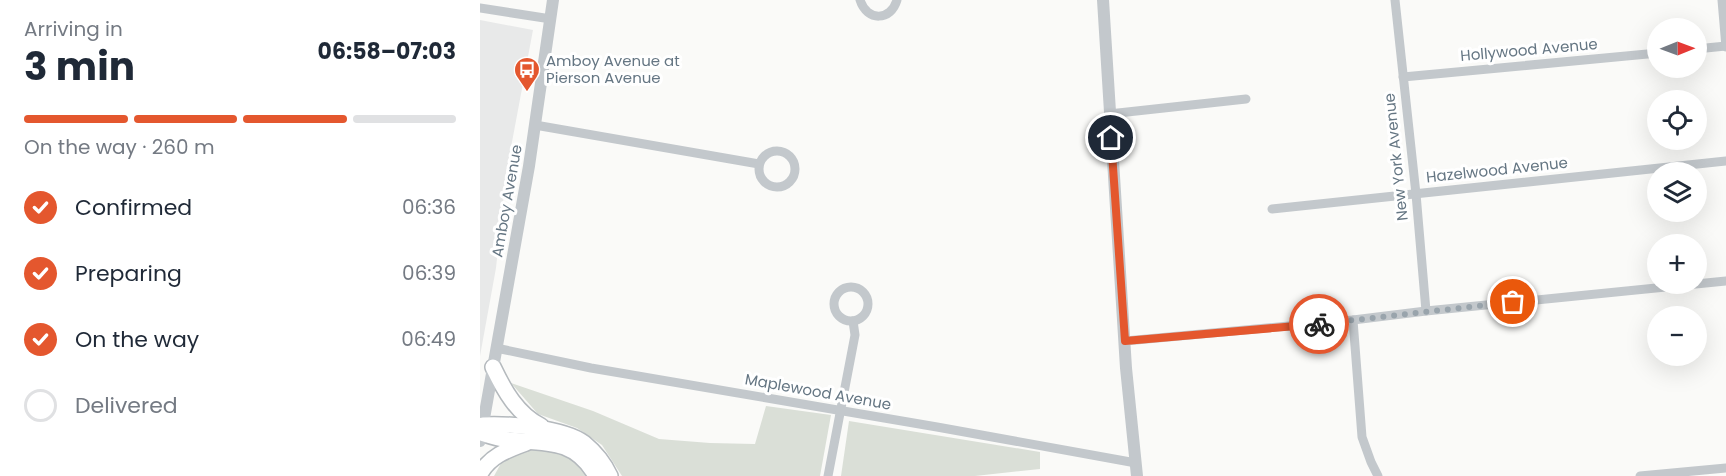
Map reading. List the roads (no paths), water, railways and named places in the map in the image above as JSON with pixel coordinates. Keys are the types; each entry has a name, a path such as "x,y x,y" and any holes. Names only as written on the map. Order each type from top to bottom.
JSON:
{"highway":[{"path":"493,367 501,384 529,420 582,442 599,458 610,476"},
{"path":"481,433 514,425 552,431"},
{"path":"481,433 506,440 556,443 577,452 590,465 596,476"},
{"path":"480,474 485,465 500,453 531,441"}],"street":[{"name":"Amboy Avenue","path":"481,433 535,125 553,0"},
{"path":"860,0 867,12 879,16 890,12 897,0"},
{"path":"1103,0 1126,368 1137,476"},
{"name":"New York Avenue","path":"1395,0 1426,311"},
{"path":"1707,48 1726,46 1722,0"},
{"path":"480,8 551,19"},
{"name":"Hollywood Avenue","path":"1403,77 1647,54"},
{"path":"1109,114 1246,99"},
{"path":"535,125 759,164"},
{"path":"782,151 792,158 795,172 792,180 786,185 771,186 760,177 759,164 767,153 782,151"},
{"name":"Hazelwood Avenue","path":"1272,209 1726,161"},
{"path":"1125,341 1726,281"},
{"path":"1353,320 1362,437 1378,476"},
{"path":"828,476 855,335 853,321"},
{"name":"Maplewood Avenue","path":"496,348 591,368 1136,463"},
{"path":"1640,476 1726,468"}],"place":[{"name":"Amboy Avenue at Pierson Avenue","path":"527,93"}]}
